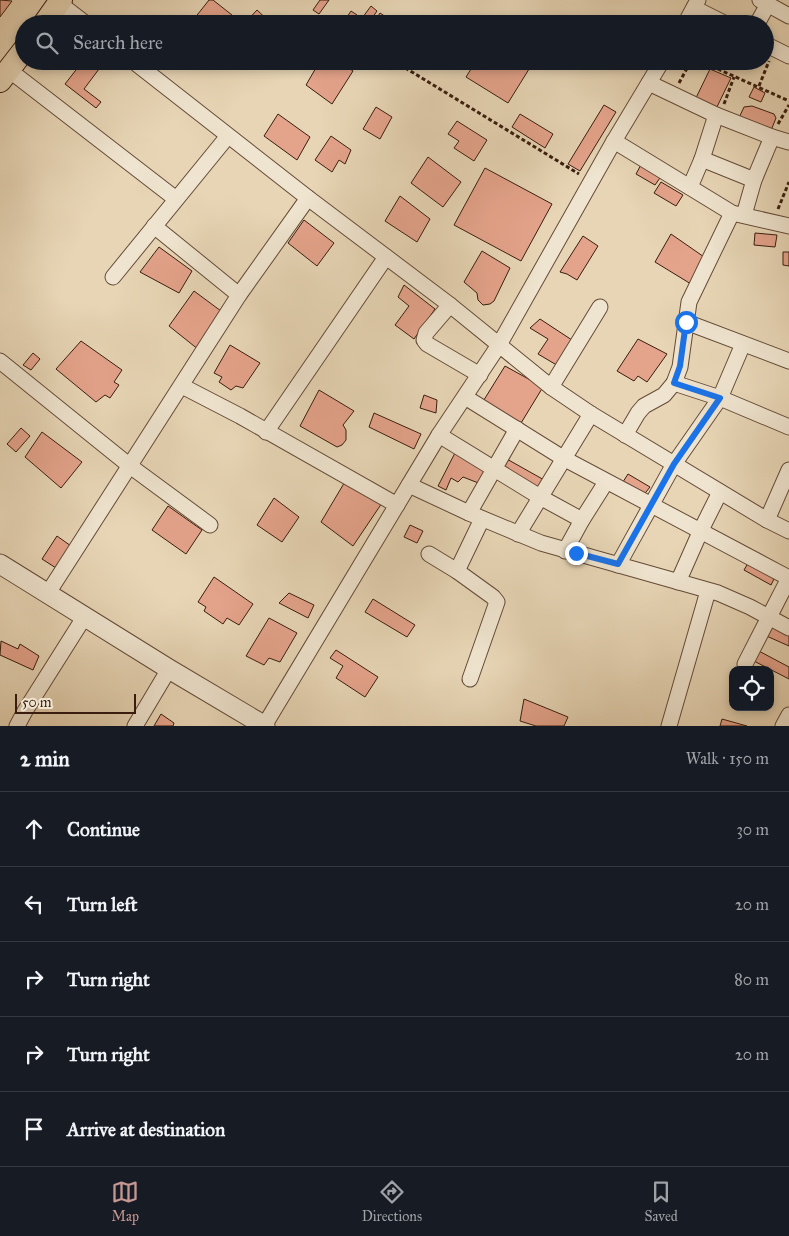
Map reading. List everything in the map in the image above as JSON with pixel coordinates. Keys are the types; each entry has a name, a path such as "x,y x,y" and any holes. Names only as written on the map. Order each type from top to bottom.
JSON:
{"main road":[{"path":"50,15 60,1"},
{"path":"4,75 15,61"}],"street":[{"path":"60,1 76,15"},
{"path":"760,15 764,2 789,16"},
{"path":"689,15 696,4 712,15"},
{"path":"144,70 450,306 551,387 625,435 767,520 789,531"},
{"path":"0,564 168,669 264,726 439,435 499,346 614,141 657,70"},
{"path":"4,75 176,199"},
{"path":"649,83 718,116 789,142"},
{"path":"690,187 718,116"},
{"path":"113,277 228,136"},
{"path":"625,435 644,406 664,395 674,383 680,366 686,322 692,296 738,214 772,137"},
{"path":"614,141 738,214 789,226"},
{"path":"702,159 754,180"},
{"path":"48,593 239,295 308,198"},
{"path":"154,226 239,295"},
{"path":"266,432 386,257"},
{"path":"450,306 426,333 424,340 427,344 480,375"},
{"path":"551,387 600,307"},
{"path":"686,322 789,361"},
{"path":"618,564 674,464 720,398 743,344"},
{"path":"0,361 130,466 210,525"},
{"path":"674,383 720,398 789,427"},
{"path":"182,386 396,505"},
{"path":"465,397 563,458 650,506 701,530 789,578 745,664"},
{"path":"518,534 591,414"},
{"path":"456,570 494,469 517,429"},
{"path":"439,435 540,497 582,520"},
{"path":"767,520 788,476"},
{"path":"565,551 606,482"},
{"path":"409,484 475,516 518,534 565,551 618,564 736,600 789,628"},
{"path":"678,582 720,492"},
{"path":"429,554 456,570 497,602 470,678"},
{"path":"669,726 708,591"},
{"path":"17,726 24,711 85,616"},
{"path":"135,726 168,669"},
{"path":"783,726 789,715"}],"path":[{"path":"409,70 592,181"},
{"path":"673,94 686,70"},
{"path":"719,70 759,86 789,103 772,137"},
{"path":"759,86 768,70"},
{"path":"718,116 734,77"},
{"path":"772,222 789,182"}],"building":[{"path":"0,0 12,1 0,17"},
{"path":"209,0 213,0 232,15 197,15"},
{"path":"320,0 329,0 319,14 313,10"},
{"path":"371,6 377,11 374,15 364,15"},
{"path":"257,10 262,15 252,15"},
{"path":"351,11 357,15 348,15"},
{"path":"76,70 98,70 84,89 101,102 96,108 65,84"},
{"path":"315,70 353,71 332,104 306,85"},
{"path":"470,70 528,70 508,103 466,77"},
{"path":"710,70 731,78 715,111 694,102"},
{"path":"754,87 765,93 761,102 749,97"},
{"path":"604,105 616,112 580,171 568,164"},
{"path":"752,106 774,114 776,118 770,133 738,120 744,107"},
{"path":"376,107 392,117 380,139 363,129"},
{"path":"278,114 310,137 297,160 264,136"},
{"path":"520,114 553,134 545,148 512,127"},
{"path":"457,121 487,140 474,161 454,148 459,141 448,134"},
{"path":"331,136 351,150 345,164 339,160 332,172 315,160"},
{"path":"428,157 461,182 443,207 411,183"},
{"path":"642,163 662,175 655,185 636,174"},
{"path":"485,168 552,204 521,261 454,225"},
{"path":"661,182 683,195 676,206 654,193"},
{"path":"400,196 430,219 417,242 385,221"},
{"path":"304,220 334,243 317,266 288,243"},
{"path":"755,233 777,235 775,247 754,245"},
{"path":"671,234 707,259 691,284 655,262"},
{"path":"583,236 598,246 577,280 560,272"},
{"path":"159,247 192,271 179,293 140,272"},
{"path":"482,251 510,268 494,301 483,305 478,300 477,293 464,282"},
{"path":"783,252 789,252 789,266 783,265"},
{"path":"404,285 435,309 414,339 395,325 409,306 398,297"},
{"path":"194,291 221,311 199,350 169,326"},
{"path":"540,319 575,342 560,367 538,354 548,339 530,328"},
{"path":"638,339 667,354 647,382 638,376 634,381 617,371"},
{"path":"81,341 122,370 114,382 119,385 110,398 105,395 96,402 56,369"},
{"path":"230,345 260,363 243,388 236,386 231,390 219,382 222,377 214,373"},
{"path":"33,353 40,359 31,370 23,365"},
{"path":"505,366 543,387 518,428 482,403"},
{"path":"319,390 354,411 343,425 346,430 346,440 337,447 300,426"},
{"path":"424,395 437,400 436,413 420,408"},
{"path":"374,413 421,434 414,449 369,427"},
{"path":"21,428 30,436 16,452 7,444"},
{"path":"42,432 82,462 61,488 25,457"},
{"path":"456,451 491,469 481,484 463,477 458,482 451,478 446,490 438,486"},
{"path":"505,458 546,481 538,494 500,470"},
{"path":"628,474 650,487 642,497 621,485"},
{"path":"346,480 382,503 353,546 321,522"},
{"path":"274,498 299,517 282,542 257,525"},
{"path":"168,506 202,530 186,554 152,530"},
{"path":"410,525 423,531 417,543 404,537"},
{"path":"57,536 71,546 56,568 42,559"},
{"path":"751,558 777,573 771,585 744,570"},
{"path":"214,577 253,604 239,625 227,618 223,624 204,611 206,607 198,602"},
{"path":"289,593 314,605 308,618 279,603"},
{"path":"373,599 415,625 407,637 365,612"},
{"path":"269,618 297,633 280,662 269,658 264,665 246,656"},
{"path":"767,624 789,635 789,646 762,634"},
{"path":"1,641 18,649 20,644 39,656 33,670 0,655"},
{"path":"755,649 789,667 789,679 774,671 774,666 764,666 750,659"},
{"path":"336,650 378,677 365,697 336,678 343,666 330,658"},
{"path":"524,699 568,717 564,726 536,726 520,721"},
{"path":"161,714 174,723 173,726 154,726"},
{"path":"722,719 747,726 720,726"}],"route":[{"path":"576,553 618,564 674,464 720,398 674,383 680,366 686,322"}]}
